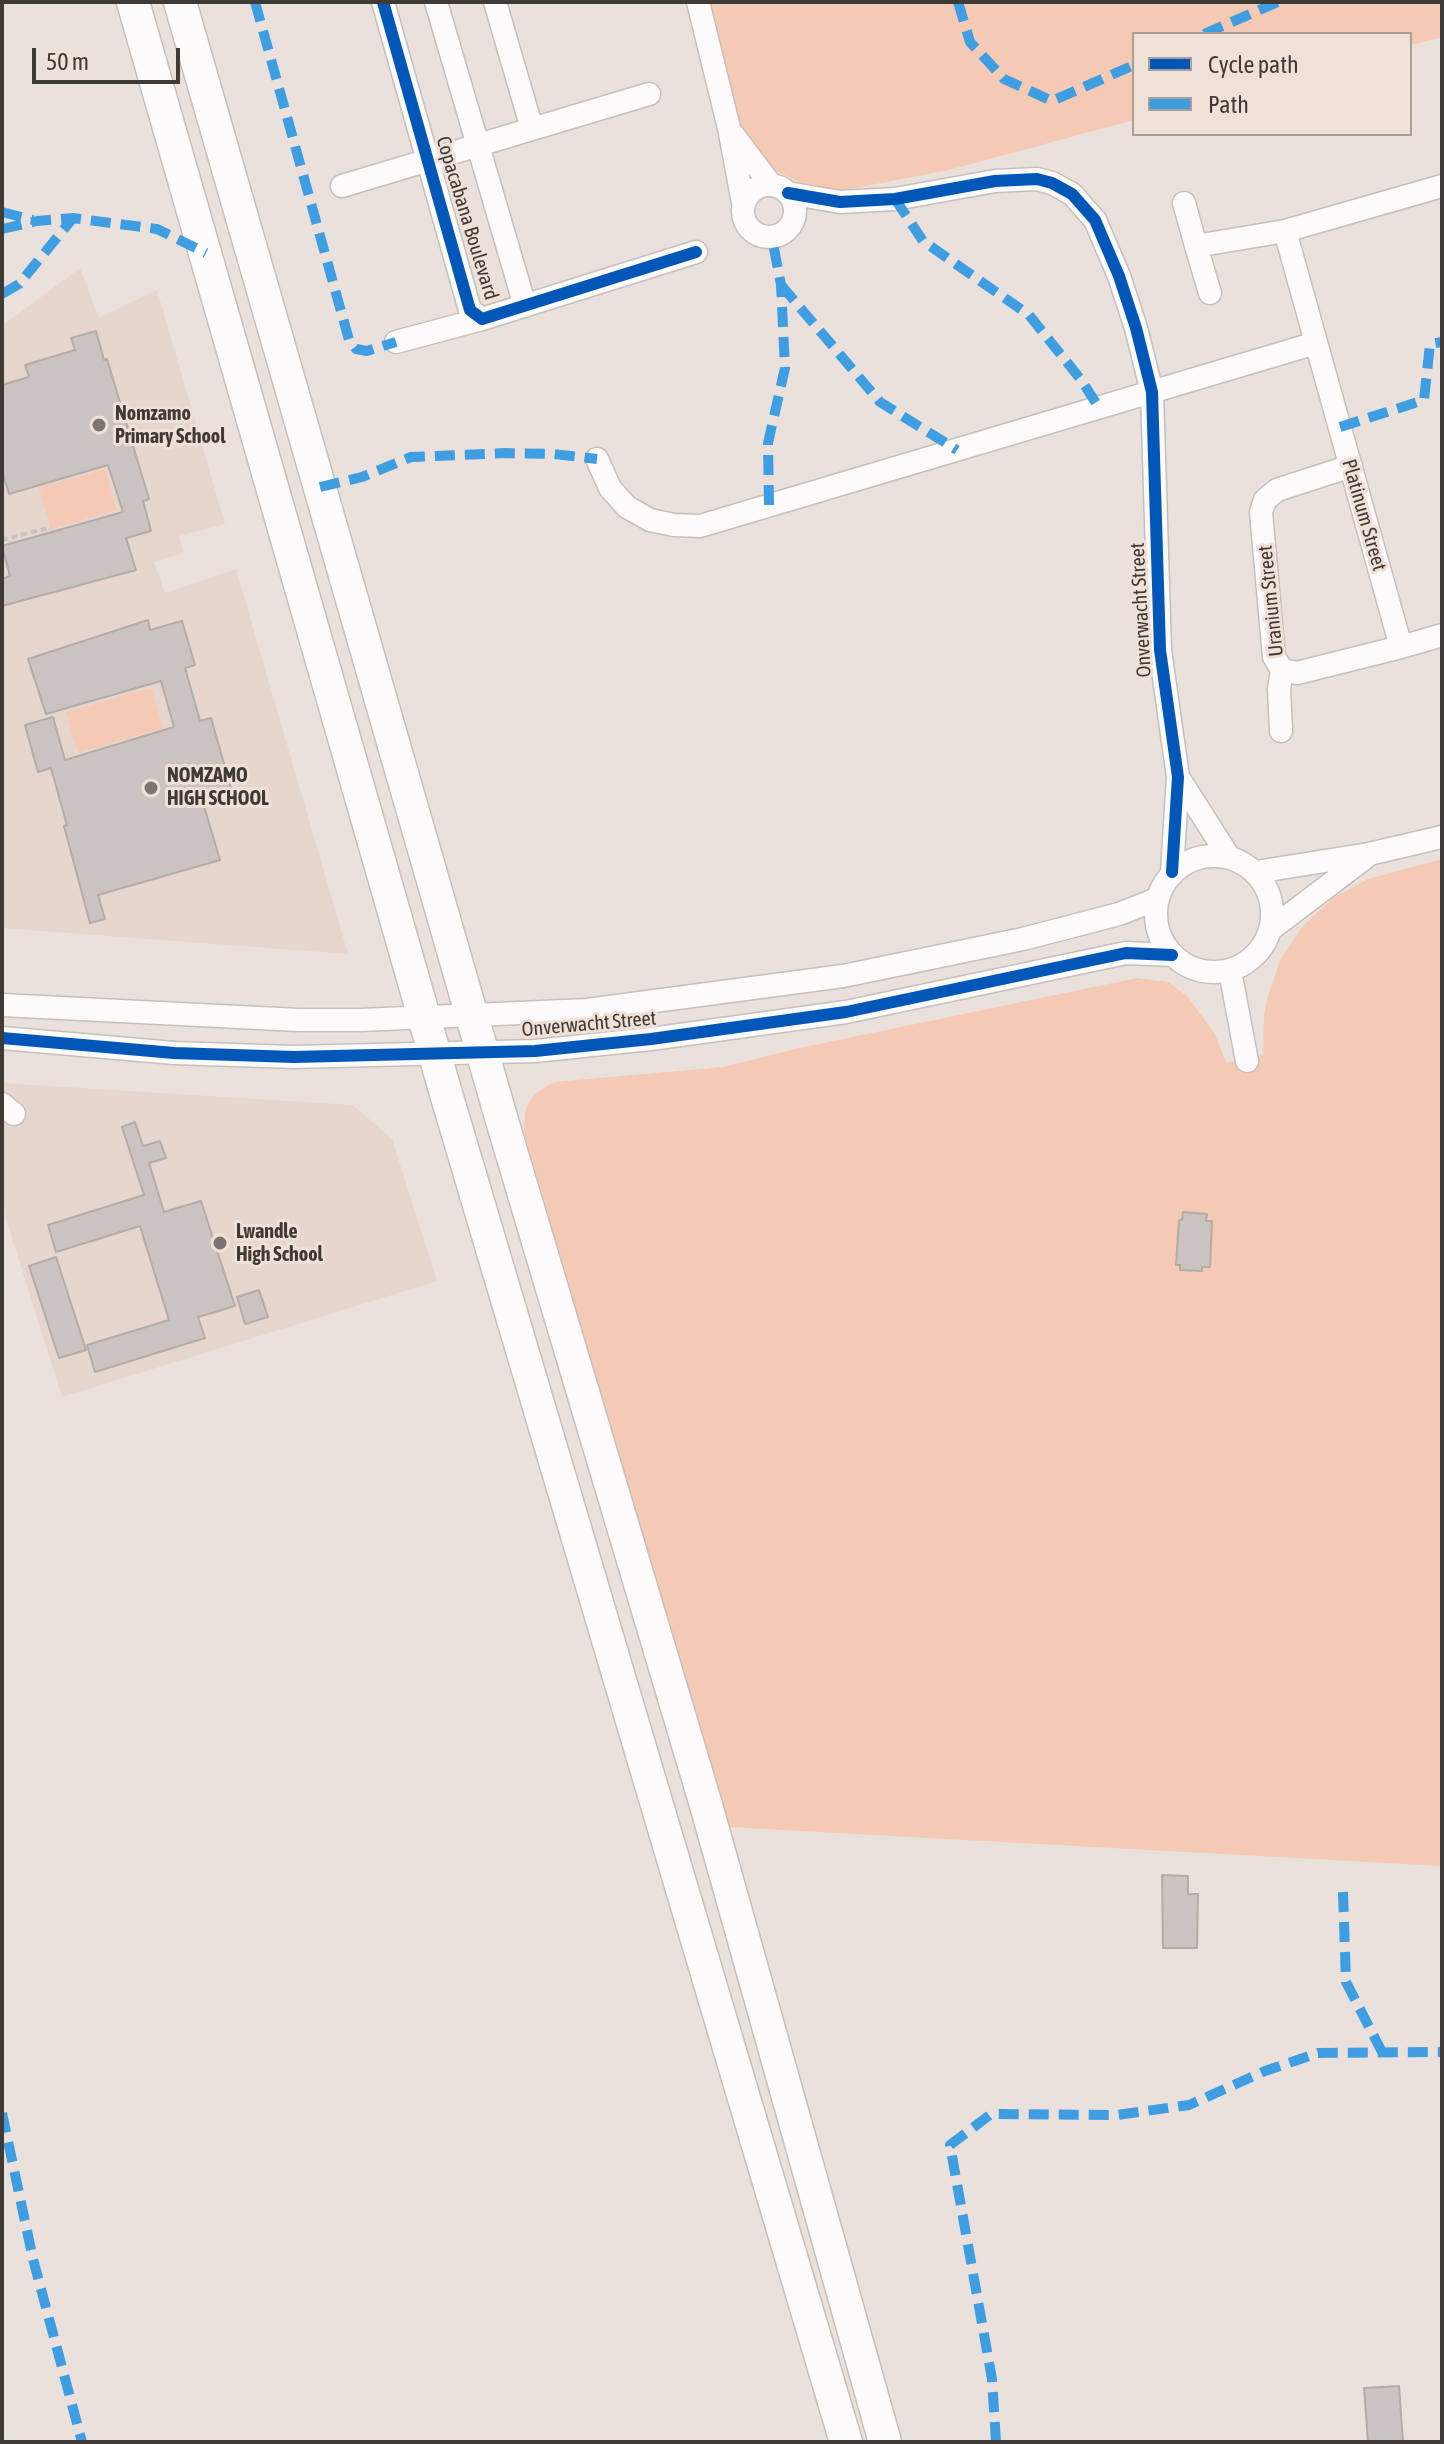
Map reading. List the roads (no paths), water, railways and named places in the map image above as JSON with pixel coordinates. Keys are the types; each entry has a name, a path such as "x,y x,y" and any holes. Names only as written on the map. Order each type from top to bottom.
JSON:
{"highway":[{"path":"133,2 425,1017 846,2442"},
{"path":"180,2 471,1015 706,1805 885,2442"}],"street":[{"name":"Copacabana Boulevard","path":"383,2 470,310 482,319 696,252"},
{"path":"436,2 525,306"},
{"path":"495,2 532,129"},
{"path":"698,2 729,128 743,216 748,228 758,236 772,238 784,233 792,223 795,208 729,128"},
{"path":"342,186 649,94"},
{"name":"Onverwacht Street","path":"840,202 895,199 995,181 1037,179 1072,194 1095,220 1119,276 1152,392 1160,650 1178,777 1172,872"},
{"path":"743,203 760,186 840,202"},
{"path":"1196,246 1285,231 1442,186"},
{"path":"792,223 840,202"},
{"path":"1184,203 1210,293"},
{"name":"Platinum Street","path":"1285,231 1401,647"},
{"path":"396,342 482,319"},
{"path":"597,459 610,488 627,507 650,520 700,526 1316,343"},
{"name":"Uranium Street","path":"1351,466 1277,490 1265,500 1261,512 1274,657 1282,670 1297,673 1401,647"},
{"path":"1401,647 1442,635"},
{"path":"1281,731 1279,689 1282,670"},
{"name":"Onverwacht Street","path":"1178,777 1229,857"},
{"path":"1256,872 1369,854 1442,837"},
{"path":"1271,929 1271,898 1256,872 1229,857 1198,857 1172,872 1157,899 1157,930 1172,955 1199,971 1230,971 1256,956 1271,929 1369,854"},
{"name":"Onverwacht Street","path":"2,1005 208,1017 361,1020 587,1010 843,976 1023,939 1119,914 1157,899"},
{"name":"Onverwacht Street","path":"2,1038 174,1053 264,1056 535,1051 734,1029 861,1009 1126,953 1172,955"},
{"path":"1230,971 1247,1061"}],"place":[{"name":"Nomzamo Primary School","path":"99,425"},
{"name":"NOMZAMO HIGH SCHOOL","path":"151,788"},
{"name":"Lwandle High School","path":"220,1243"}]}
